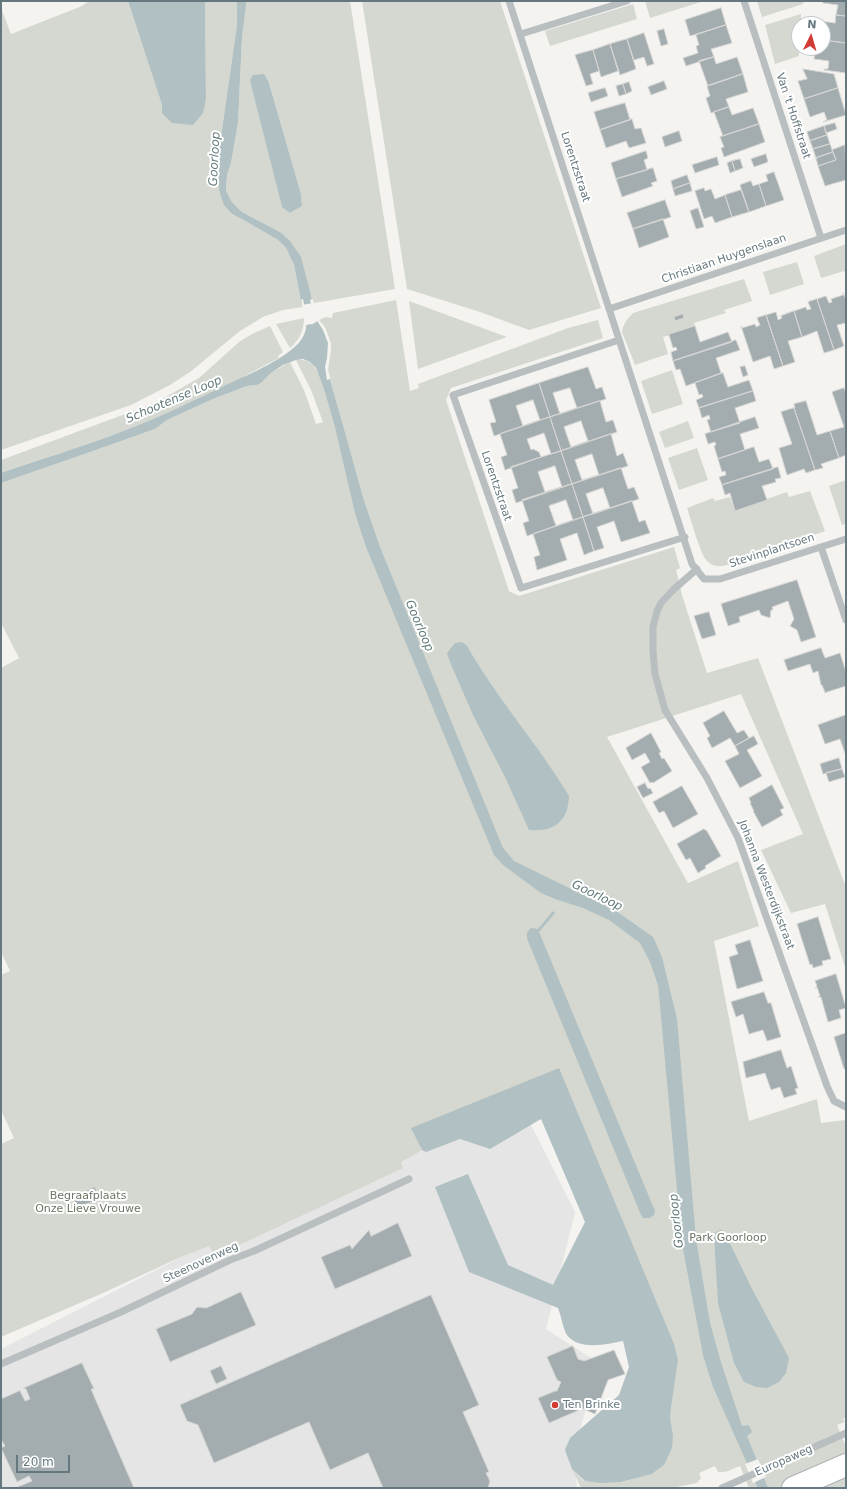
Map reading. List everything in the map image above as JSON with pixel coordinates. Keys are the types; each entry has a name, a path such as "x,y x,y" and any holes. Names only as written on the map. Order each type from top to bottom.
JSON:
{"main road":[{"path":"793,1488 846,1465"}],"street":[{"name":"Lorentzstraat","path":"509,1 521,34 692,564 704,579"},
{"path":"521,34 627,1"},
{"name":"Van 't Hoffstraat","path":"744,1 821,238"},
{"name":"Christiaan Huygenslaan","path":"609,309 846,230"},
{"name":"Lorentzstraat","path":"619,340 453,395 520,588 684,538"},
{"name":"Stevinplantsoen","path":"704,579 720,580 846,539"},
{"path":"821,547 846,620"},
{"name":"Johanna Westerdijkstraat","path":"697,569 673,590 657,611 653,627 655,674 666,710 707,778 738,838 829,1091 834,1102 846,1107"},
{"name":"Steenovenweg","path":"1,1364 121,1312 230,1260 282,1238 409,1179"},
{"name":"Europaweg","path":"722,1488 846,1433"}],"shaded area":[{"path":"128,1 205,1 206,99 203,113 193,125 172,123 162,113 162,105"},
{"path":"237,1 246,1 246,5 242,38 238,123 231,163 227,175 226,191 232,202 242,212 280,232 290,241 301,257 312,299 310,300 316,319 323,330 328,343 325,367 327,380 330,379 364,501 380,547 503,848 514,861 616,911 653,937 662,957 677,1019 696,1239 710,1323 742,1426 749,1425 752,1432 747,1436 768,1488 758,1488 713,1387 703,1355 679,1228 679,1211 658,985 650,962 640,943 609,920 583,908 541,893 503,865 494,855 366,547 355,513 334,423 316,368 310,362 303,359 296,360 283,365 257,385 247,386 213,399 167,420 155,429 1,483 1,473 135,427 259,370 288,353 304,335 306,330 306,315 303,299 301,300 294,265 286,248 278,240 231,213 224,205 219,190 219,150 237,25"},
{"path":"264,74 269,83 301,194 302,206 290,213 282,207 250,80 253,75"},
{"path":"462,642 467,646 491,684 544,758 569,796 566,813 558,824 546,829 529,830 506,779 473,715 450,662 447,653 455,643"},
{"path":"553,911 555,913 539,932 655,1211 654,1215 650,1218 643,1218 641,1215 528,941 527,932 531,928 538,929"},
{"path":"559,1068 674,1344 678,1360 670,1418 673,1436 672,1448 664,1465 652,1474 621,1482 601,1483 585,1481 572,1469 565,1450 570,1438 619,1395 629,1367 623,1341 610,1344 586,1345 572,1340 564,1329 558,1308 469,1272 435,1187 468,1174 508,1265 553,1285 585,1222 541,1119 490,1149 460,1139 426,1152 422,1150 411,1128"},
{"path":"527,1117 575,1212 546,1329 600,1364 573,1452 577,1488 1,1488 1,1349 413,1137"},
{"path":"720,1230 724,1231 751,1287 789,1358 786,1373 779,1382 767,1388 756,1387 744,1382 734,1363 718,1303 714,1236 716,1232"}],"green space":[{"path":"89,1 128,1 162,105 162,113 206,99 205,1 237,1 237,25 219,150 219,191 241,219 278,240 286,248 294,265 303,307 283,310 263,317 240,331 190,372 170,385 131,405 1,450 1,8 11,34 82,6"},
{"path":"246,1 350,1 395,289 314,303 280,232 242,212 232,202 226,191 227,175 231,163 238,123 242,38","holes":["250,80 269,83 301,194 302,206 290,213 282,206"]},
{"path":"362,1 500,1 601,308 529,330 480,312 407,289"},
{"path":"645,1 704,1 650,18"},
{"path":"757,1 804,1 803,4 762,17"},
{"path":"633,4 637,19 550,46 545,31"},
{"path":"791,17 791,56 799,56 775,64 765,25"},
{"path":"846,244 846,275 844,271 821,278 814,256"},
{"path":"797,262 804,284 770,295 763,272"},
{"path":"744,279 752,301 724,310 726,313 694,323 695,326 663,337 668,354 635,365 622,332 623,326 633,313"},
{"path":"396,300 410,391 419,388 418,384 568,328 598,320 603,338 451,388 446,400 509,591 519,596 674,547 680,568 676,570 682,595 707,673 758,658 846,887 846,970 825,904 791,913 761,850 803,834 741,694 607,737 688,883 738,861 759,926 714,941 749,1121 817,1099 821,1123 846,1120 846,1417 843,1419 845,1422 837,1425 846,1447 846,1488 749,1488 740,1466 724,1472 718,1472 715,1466 699,1473 701,1478 697,1483 671,1488 581,1488 572,1469 584,1481 621,1482 652,1474 664,1465 543,1075 412,1128 422,1150 401,1162 403,1168 216,1256 209,1246 1,1337 1,1144 14,1138 1,1110 1,975 10,971 1,952 1,668 19,658 1,623 1,483 155,429 167,420 213,399 247,386 257,385 271,373 290,362 304,390 316,424 323,422 311,390 296,360 308,362 315,368 326,392 340,416 328,370 331,343 325,327 319,320 326,317 332,318 333,313"},
{"path":"409,301 507,337 418,369"},
{"path":"304,318 300,335 290,348 276,324"},
{"path":"270,326 283,352 278,356 279,358 202,397 142,424 92,443 1,473 1,460 155,403 199,378 239,342"},
{"path":"672,370 683,404 652,414 641,381"},
{"path":"688,421 694,438 665,448 659,432"},
{"path":"697,448 708,480 679,490 668,458"},
{"path":"846,480 846,524 842,525 829,486"},
{"path":"810,491 825,531 724,566 712,564 704,557 687,508 713,498 715,501 730,497 735,510 787,492 789,497"}],"pier":[{"path":"313,303 319,320 313,324 305,325 302,305"},
{"path":"758,1459 766,1477 753,1483 745,1464"}],"building":[{"path":"823,1 846,1 846,16 836,15 838,5 823,3"},
{"path":"721,8 726,25 690,36 685,20"},
{"path":"836,15 846,16 846,43 831,41 831,22 835,23"},
{"path":"726,25 732,43 711,49 714,57 686,66 683,58 698,53 696,46 699,45 696,35"},
{"path":"664,29 668,44 661,46 657,31"},
{"path":"644,33 654,64 647,66 644,57 634,60 627,39"},
{"path":"627,39 636,69 620,75 610,44"},
{"path":"831,41 846,43 846,73 824,70 828,69 829,61 814,59 814,56 831,56"},
{"path":"610,44 618,71 601,77 593,50"},
{"path":"593,50 599,71 590,74 593,84 586,86 575,55"},
{"path":"714,57 716,64 737,57 743,74 708,86 699,61"},
{"path":"803,69 834,74 838,88 804,99 798,81 807,79"},
{"path":"743,74 748,92 726,99 729,107 711,113 706,98 710,96 707,86"},
{"path":"664,81 667,89 651,95 648,87"},
{"path":"629,82 632,91 626,94 623,84"},
{"path":"623,84 626,94 619,96 616,86"},
{"path":"605,88 608,96 591,102 588,93"},
{"path":"838,88 846,115 823,122 827,120 824,112 810,117 804,99"},
{"path":"625,103 630,120 600,130 594,112"},
{"path":"729,107 732,115 753,108 759,124 723,136 714,112"},
{"path":"632,119 635,129 641,128 646,143 629,148 626,141 606,148 600,130"},
{"path":"835,123 837,129 826,133 824,126"},
{"path":"759,124 765,142 724,157 721,148 724,147 720,137"},
{"path":"824,126 827,135 810,141 807,132"},
{"path":"679,131 682,141 665,147 662,137"},
{"path":"827,135 830,144 813,149 810,141"},
{"path":"830,144 833,152 816,158 813,149"},
{"path":"845,145 846,180 825,186 818,166 836,160 832,150"},
{"path":"646,151 648,158 644,160 647,170 616,179 611,163"},
{"path":"833,152 836,160 818,166 816,158"},
{"path":"766,154 768,162 754,167 751,159"},
{"path":"717,157 719,165 695,173 692,165"},
{"path":"740,159 743,168 735,171 732,161"},
{"path":"732,161 735,171 730,173 727,163"},
{"path":"653,168 657,181 651,183 653,186 622,197 616,179"},
{"path":"774,172 784,200 766,206 759,184 768,181 766,175"},
{"path":"687,175 690,183 673,189 671,181"},
{"path":"751,181 753,186 759,184 766,206 749,212 740,185"},
{"path":"690,183 692,191 675,196 673,189"},
{"path":"704,188 705,191 711,189 715,199 725,195 732,217 715,223 712,216 704,219 695,191"},
{"path":"741,190 749,212 732,217 725,195"},
{"path":"665,200 671,217 633,229 627,213"},
{"path":"698,208 704,227 696,229 690,211"},
{"path":"663,219 669,237 639,248 633,229"},
{"path":"843,293 846,300 846,323 837,325 844,346 834,350 817,299 826,296 829,303 832,302 831,299 843,295"},
{"path":"817,299 834,350 824,353 817,331 802,337 794,311 806,307 807,310 811,309 808,302"},
{"path":"794,311 802,337 788,341 795,362 783,366 766,315 776,312 778,320 782,318 781,316"},
{"path":"683,314 684,318 675,321 674,317"},
{"path":"766,315 783,366 774,369 770,356 753,362 741,326 742,328 755,324 756,327 760,325 757,318"},
{"path":"695,326 700,342 728,332 732,342 673,361 671,352 677,350 676,347 673,348 669,335 667,335"},
{"path":"736,340 740,350 716,358 721,373 686,386 680,369 676,370 673,361"},
{"path":"745,366 748,375 743,377 740,367"},
{"path":"588,367 596,389 602,387 606,399 567,412 577,408 570,388 553,393 560,414 550,417 539,383"},
{"path":"723,373 728,387 749,380 753,391 699,408 696,400 703,397 702,394 699,395 695,383"},
{"path":"539,383 550,417 494,436 490,423 496,422 489,400","holes":["533,400 540,420 523,426 516,406"]},
{"path":"844,388 846,393 846,455 839,458 830,431 844,427 832,392"},
{"path":"753,391 756,401 735,408 740,423 711,432 707,420 710,419 709,415 702,418 699,408"},
{"path":"600,401 606,422 613,420 617,432 561,451 550,417","holes":["581,421 588,441 571,447 564,427"]},
{"path":"806,401 817,435 830,431 839,458 821,464 823,468 815,470 794,408 794,404"},
{"path":"794,408 815,470 806,473 804,469 787,475 779,448 792,444 781,412"},
{"path":"550,417 561,451 551,454 544,433 527,439 531,450 533,449 539,452 541,457 505,470 501,457 507,455 500,434"},
{"path":"755,417 759,428 740,434 745,450 718,459 714,446 716,445 715,442 708,444 705,434"},
{"path":"611,434 617,456 623,453 628,466 572,484 561,451","holes":["592,454 599,475 582,480 575,460"]},
{"path":"754,447 759,462 769,459 773,469 722,485 719,477 726,475 725,471 722,472 718,459"},
{"path":"561,451 572,484 516,503 512,490 518,488 511,467","holes":["555,466 562,487 545,492 538,472"]},
{"path":"778,467 781,478 775,479 776,482 762,486 767,500 735,511 730,493 725,495 722,485"},
{"path":"621,468 628,489 634,487 639,499 600,512 610,508 603,488 586,494 593,514 583,517 572,484"},
{"path":"572,484 583,517 527,536 523,523 529,521 522,500","holes":["566,500 573,520 556,526 549,506"]},
{"path":"632,501 639,522 645,520 650,533 621,542 614,521 597,527 604,548 594,551 583,517"},
{"path":"583,517 594,551 584,555 577,533 560,539 567,560 537,570 534,557 540,555 533,534"},
{"path":"797,580 816,637 801,642 797,630 790,626 794,619 788,601 772,607 773,610 771,610 770,618 761,615 759,610 739,617 740,622 728,626 721,604"},
{"path":"709,612 716,635 702,639 694,616"},
{"path":"821,648 825,658 840,653 846,672 846,686 824,693 825,692 821,685 818,671 813,673 810,664 788,671 784,660"},
{"path":"724,711 737,733 744,730 749,738 735,746 730,738 712,748 707,738 710,736 703,723"},
{"path":"846,715 846,756 840,739 825,744 818,725"},
{"path":"651,733 661,752 659,753 662,759 664,758 672,771 653,783 650,783 641,767 650,762 645,753 632,760 626,748"},
{"path":"754,736 758,744 747,750 762,776 740,788 725,761 739,754 735,746"},
{"path":"839,758 842,769 823,774 820,764"},
{"path":"842,769 845,777 829,782 826,773"},
{"path":"645,783 648,789 650,788 653,793 643,798 637,787"},
{"path":"772,785 784,808 780,810 783,815 762,827 753,811 749,798"},
{"path":"682,786 698,814 673,828 664,811 659,813 653,802"},
{"path":"704,829 707,831 721,856 705,866 706,868 698,873 690,858 686,860 677,844"},
{"path":"818,917 831,959 822,961 823,965 813,968 812,964 810,965 797,924"},
{"path":"750,940 763,981 737,989 729,957 738,954 735,945"},
{"path":"836,974 846,1008 839,1010 841,1018 828,1022 821,997 818,997 820,996 817,987 815,988 817,986 815,981"},
{"path":"764,992 768,1003 771,1003 781,1037 767,1041 763,1030 749,1034 743,1014 736,1017 731,1002"},
{"path":"846,1033 846,1068 844,1069 834,1037"},
{"path":"781,1050 787,1068 791,1066 798,1088 795,1089 797,1094 784,1098 780,1087 771,1090 765,1073 746,1078 743,1062"},
{"path":"95,1187 100,1199 78,1207 73,1197"},
{"path":"398,1223 412,1256 335,1289 321,1257 350,1245 352,1249 369,1230 371,1236"},
{"path":"241,1292 256,1325 170,1362 156,1329 192,1314 197,1307 206,1308"},
{"path":"431,1295 479,1405 463,1412 489,1472 486,1473 490,1481 488,1488 383,1488 368,1453 330,1470 309,1422 214,1463 198,1425 187,1421 180,1405"},
{"path":"573,1346 578,1359 584,1361 614,1350 625,1374 608,1380 595,1414 579,1407 577,1411 549,1423 538,1398 557,1391 561,1382 557,1380 547,1357"},
{"path":"82,1363 94,1389 91,1389 134,1488 19,1488 18,1486 32,1481 29,1476 17,1482 1,1448 5,1446 1,1439 1,1399 21,1390 20,1391 25,1401 30,1399 26,1389 24,1388"},
{"path":"221,1366 227,1379 216,1384 210,1371"}],"place":[{"name":"Ten Brinke","path":"555,1405"}],"water label":[{"name":"Goorloop","path":"215,159"},
{"name":"Schootense Loop","path":"174,400"},
{"name":"Goorloop","path":"419,626"},
{"name":"Goorloop","path":"597,896"},
{"name":"Goorloop","path":"677,1221"}],"park label":[{"name":"Begraafplaats Onze Lieve Vrouwe","path":"88,1202"},
{"name":"Park Goorloop","path":"728,1238"}]}
